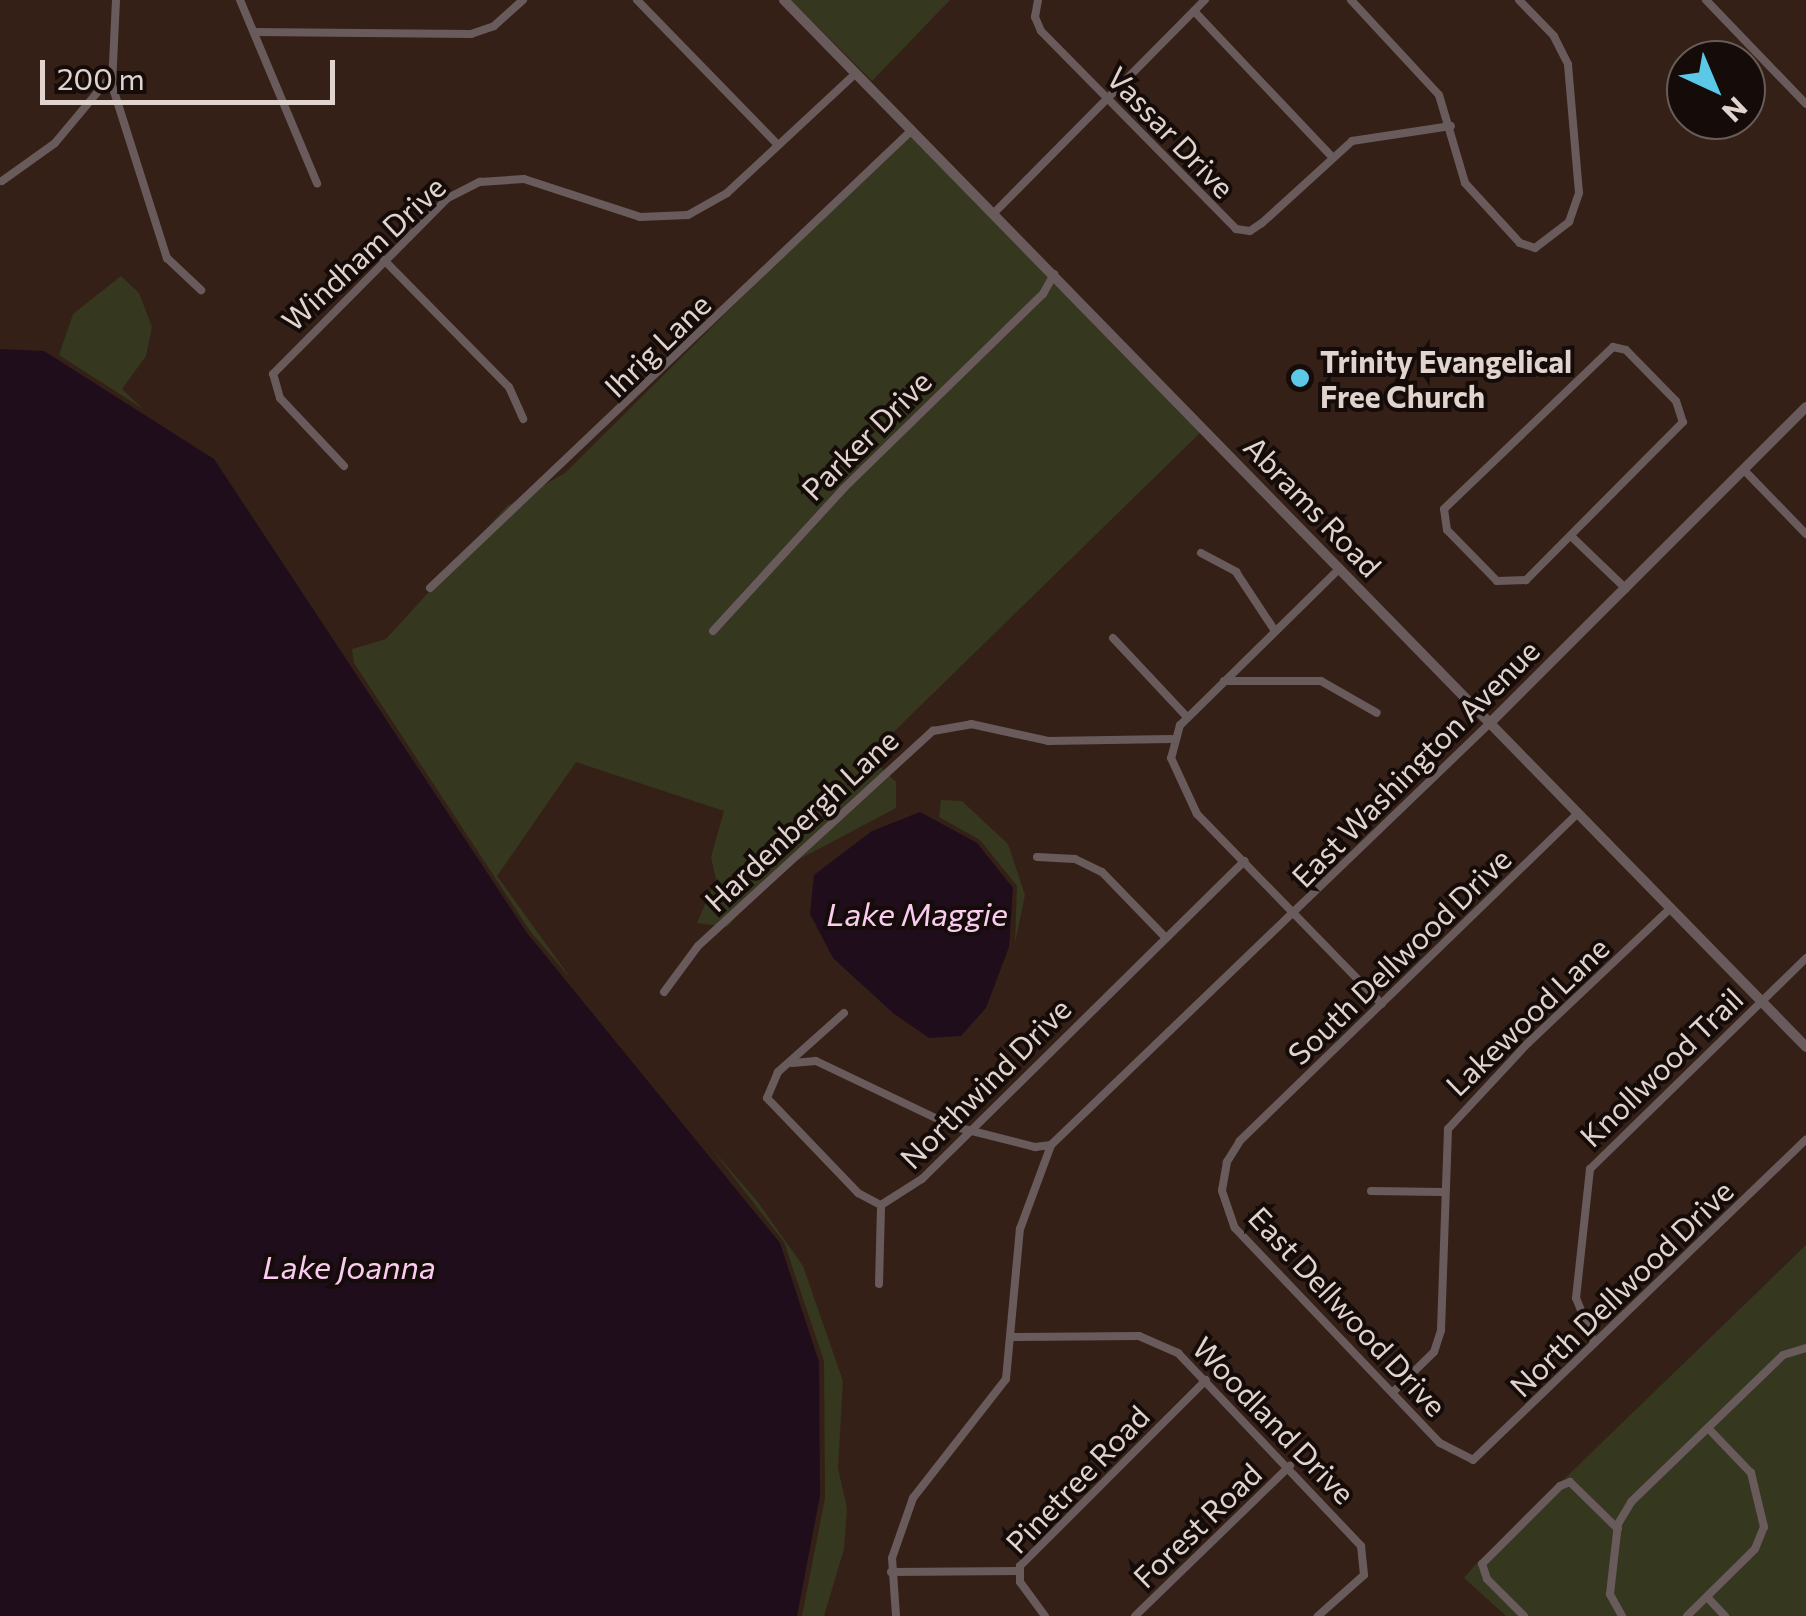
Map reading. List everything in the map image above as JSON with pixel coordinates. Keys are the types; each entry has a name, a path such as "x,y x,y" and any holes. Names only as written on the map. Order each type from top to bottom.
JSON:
{"street":[{"path":"116,0 111,76 167,258 201,290"},
{"path":"240,0 316,183"},
{"path":"254,32 454,35 494,26 523,0"},
{"path":"638,0 777,144"},
{"name":"Abrams Road","path":"784,0 1806,1047"},
{"path":"994,214 1205,0"},
{"path":"1351,0 1428,80 1452,126 1465,183 1520,243 1541,247 1569,222 1579,193 1568,64 1554,36 1520,0"},
{"path":"1706,0 1806,104"},
{"name":"Vassar Drive","path":"1036,5 1042,31 1230,225 1244,232 1262,223 1331,156 1361,138 1452,126"},
{"path":"1194,11 1331,156"},
{"name":"Windham Drive","path":"344,466 280,398 272,376 448,198 480,182 524,179 640,217 672,218 714,203 856,72"},
{"path":"2,181 55,143 111,76"},
{"name":"Ihrig Lane","path":"430,588 912,130"},
{"path":"384,260 509,387 522,419"},
{"name":"Parker Drive","path":"713,631 844,488 1043,294 1054,274"},
{"path":"1619,347 1676,401 1683,422 1571,536 1526,580 1502,583 1447,530 1442,516 1448,502 1595,357 1619,347"},
{"name":"East Washington Avenue","path":"1052,1145 1296,916 1806,407"},
{"path":"1744,470 1804,529"},
{"path":"1571,536 1626,590"},
{"path":"1201,554 1236,572 1275,632"},
{"path":"1338,569 1187,718 1171,739 1173,771 1185,798 1382,1004"},
{"path":"1112,638 1187,718"},
{"path":"1224,681 1320,681 1378,713"},
{"name":"Hardenbergh Lane","path":"664,992 698,946 933,731 971,724 1048,742 1171,739"},
{"name":"South Dellwood Drive","path":"1251,1130 1577,814"},
{"path":"1038,856 1075,859 1102,872 1165,936"},
{"name":"Northwind Drive","path":"881,1205 916,1184 1244,861"},
{"name":"Lakewood Lane","path":"1393,1392 1434,1352 1442,1330 1442,1192 1446,1136 1454,1120 1672,908"},
{"name":"Knollwood Trail","path":"1594,1340 1576,1298 1590,1169 1806,958"},
{"path":"844,1013 769,1085 770,1106 858,1193 881,1205 880,1284"},
{"path":"792,1063 816,1061 932,1119 1036,1148 1052,1145"},
{"name":"East Dellwood Drive","path":"1251,1130 1227,1162 1222,1191 1228,1217 1393,1392 1464,1459"},
{"name":"North Dellwood Drive","path":"1464,1459 1488,1452 1594,1340 1806,1140"},
{"path":"896,1616 892,1572 913,1498 997,1394 1014,1337 1020,1229 1052,1145"},
{"path":"1371,1191 1442,1192"},
{"name":"Woodland Drive","path":"1014,1337 1157,1340 1206,1380 1290,1466 1366,1557 1364,1575 1318,1616"},
{"path":"1622,1616 1614,1607 1618,1529 1631,1502 1783,1355 1806,1348"},
{"name":"Pinetree Road","path":"1045,1616 1018,1571 1206,1380"},
{"path":"1687,1616 1755,1549 1764,1527 1751,1474 1708,1428"},
{"name":"Forest Road","path":"1136,1616 1290,1466"},
{"path":"1524,1616 1486,1579 1482,1564 1560,1486 1570,1482 1618,1529"},
{"path":"892,1572 1018,1571"},
{"path":"1708,1598 1725,1616"},
{"path":"1604,1616 1614,1607"}],"green space":[{"path":"791,0 950,0 872,81"},
{"path":"908,132 1200,433 869,756 896,782 896,808 779,870 727,927 697,923 716,879 711,857 724,811 576,762 497,876 572,980 530,931 354,663 352,649 386,639 507,506 565,473"},
{"path":"121,276 139,293 152,327 146,356 122,389 143,409 59,355 73,314"},
{"path":"941,800 962,801 1008,844 1025,895 1015,943 1017,886 980,840 939,817"},
{"path":"711,1148 757,1201 803,1266 843,1381 838,1468 847,1508 844,1549 824,1616 802,1616 825,1498 824,1361 784,1242"},
{"path":"1806,1245 1806,1616 1506,1616 1464,1578 1475,1565"}],"water":[{"name":"Lake Joanna","path":"0,349 44,351 214,459 527,933 780,1243 819,1362 820,1496 797,1616 0,1616"},
{"name":"Lake Maggie","path":"920,812 977,843 1013,888 1009,947 986,1008 961,1036 929,1038 893,1013 833,958 810,914 814,875 872,831"}],"place":[{"name":"Trinity Evangelical Free Church","path":"1300,378"}]}
